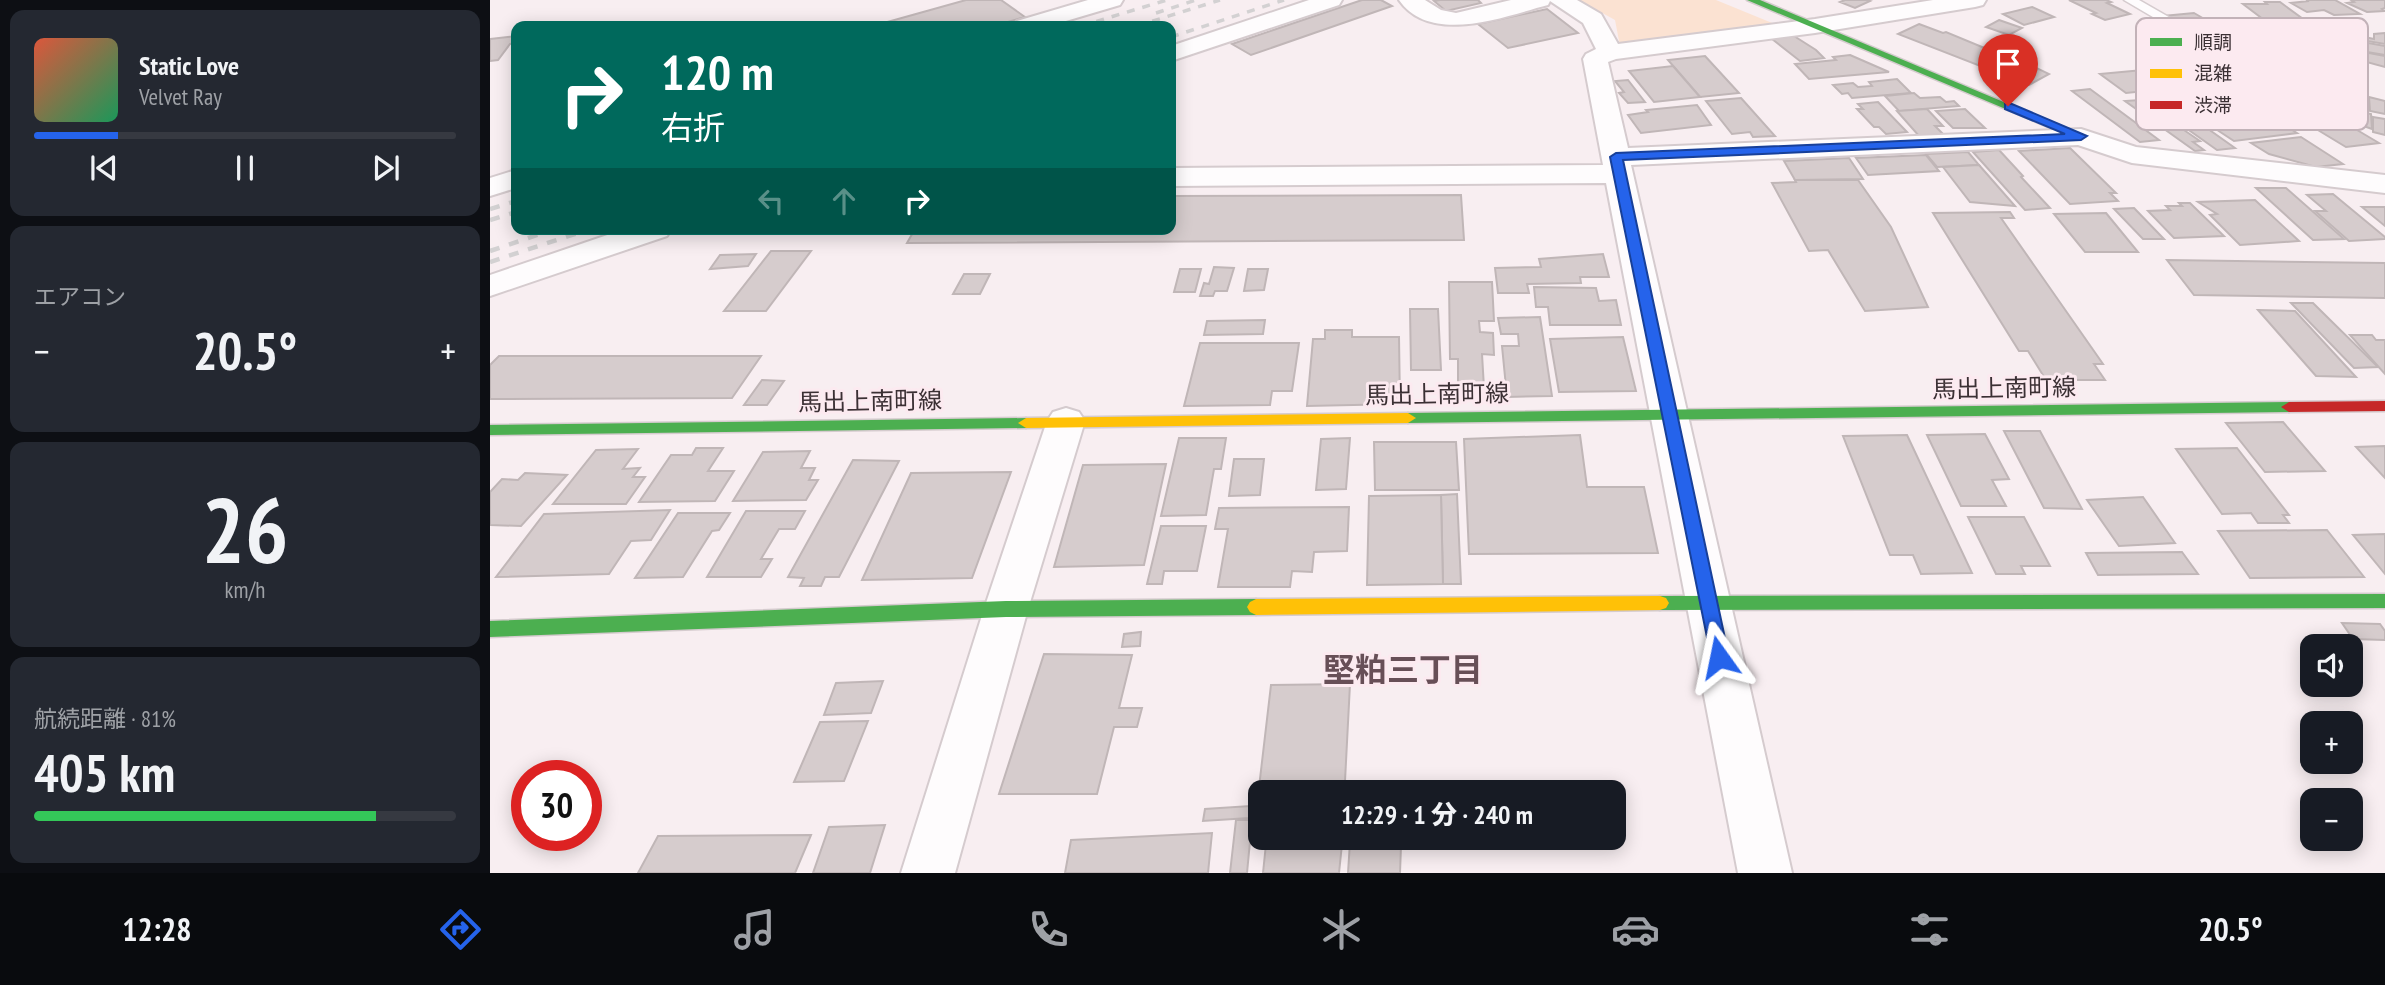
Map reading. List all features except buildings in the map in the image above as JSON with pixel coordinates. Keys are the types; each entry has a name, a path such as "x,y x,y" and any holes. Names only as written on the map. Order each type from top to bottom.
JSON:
{"street":[{"path":"1042,21 1112,0"},
{"path":"1176,52 1331,0"},
{"path":"1410,0 1434,16 1456,20 1540,0"},
{"path":"1561,0 1593,19 1610,52"},
{"path":"1752,0 2132,155 2385,184"},
{"path":"1765,873 1595,59 1610,52 1815,26 1975,0"},
{"path":"1176,177 1618,165 2081,136"},
{"path":"490,286 639,235"},
{"name":"馬出上南町線","path":"490,430 2385,406"},
{"path":"928,873 1006,609 1066,421"},
{"path":"490,629 1006,609 2385,601"}],"lane":[{"path":"2130,0 2162,18"}],"shaded area":[{"path":"1579,0 1716,0 1777,25 1620,46 1615,20"}],"railway":[{"path":"1098,21 1167,0"},
{"path":"1156,13 1196,0"},
{"path":"1153,21 1220,0"},
{"path":"1176,35 1284,0"},
{"path":"490,209 511,203"},
{"path":"490,220 511,214"},
{"path":"490,251 537,235"},
{"path":"490,262 572,235"}],"traffic: fast":[{"path":"1752,0 2081,137"},
{"path":"1408,418 2289,407"},
{"path":"490,430 1026,423"},
{"path":"1660,603 2385,601"},
{"path":"490,629 1006,609 1256,607"}],"traffic: slow":[{"path":"1026,423 1408,418"},
{"path":"1256,607 1660,603"}],"traffic: jam":[{"path":"2289,407 2385,406"}],"district":[{"name":"堅粕三丁目","path":"1403,669"}],"route":[{"path":"1719,657 1616,157 2081,136 2008,106"}]}
